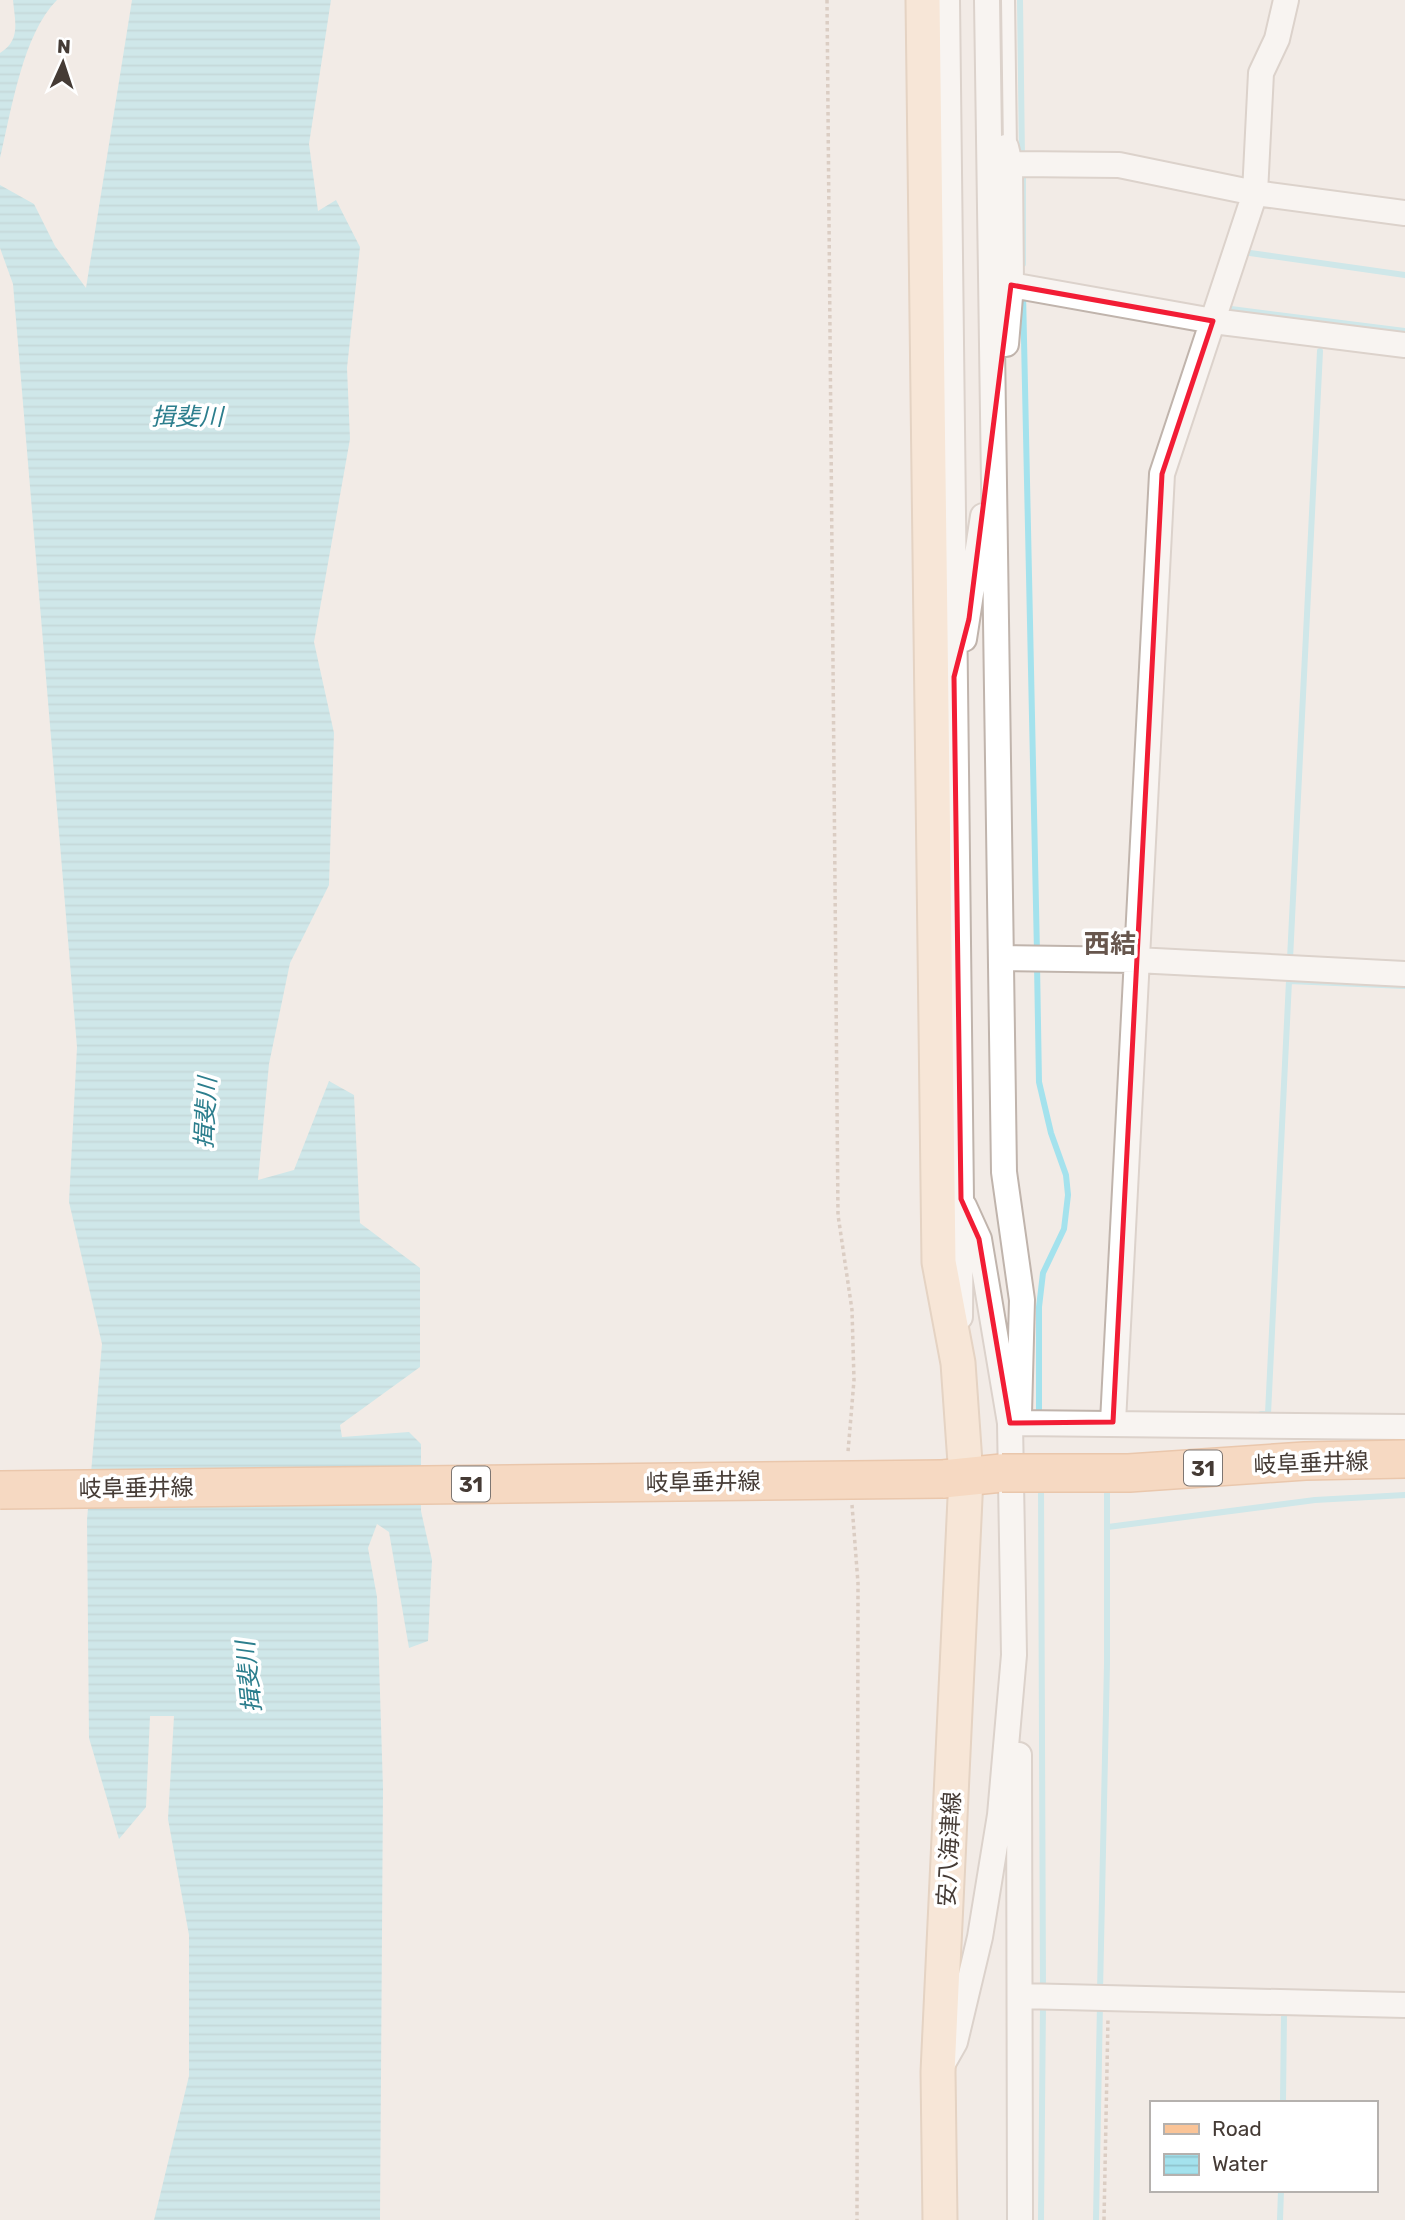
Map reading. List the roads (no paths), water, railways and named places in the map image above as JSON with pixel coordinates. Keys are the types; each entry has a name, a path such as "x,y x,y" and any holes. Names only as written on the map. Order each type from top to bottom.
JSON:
{"main road":[{"name":"岐阜垂井線","path":"0,1490 954,1478 1002,1473 1129,1474 1305,1461 1405,1459"}],"street":[{"name":"安八海津線","path":"923,0 939,1262 958,1363 938,2072 940,2220"},
{"path":"947,0 961,1199 958,1363"},
{"path":"987,0 1004,1172 1022,1300 1018,1414 1010,1423"},
{"path":"1113,1422 1162,474 1255,193 1261,73 1277,39 1286,0"},
{"path":"954,677 969,619 1011,285 1010,164 988,76"},
{"path":"1010,164 1119,165 1255,193 1405,213"},
{"path":"1011,285 1213,321 1405,345"},
{"path":"1002,958 1136,960 1405,974"},
{"path":"961,1199 979,1239 1010,1423 1014,1655 1019,1737 1020,2220"},
{"path":"1010,1423 1405,1427"},
{"path":"938,2072 955,2042 980,1937 1000,1815 1014,1655"},
{"path":"1020,1996 1405,2005"}],"lane":[{"path":"1008,0 1010,164"}],"water":[{"path":"13,0 57,0 45,14 27,52 0,158 0,53 7,48 14,36"},
{"name":"揖斐川","path":"132,0 331,0 309,144 318,211 336,200 360,247 347,368 350,439 314,642 334,733 329,885 290,963 269,1064 258,1180 294,1170 329,1081 354,1095 360,1223 420,1268 420,1367 340,1425 342,1437 409,1432 421,1444 421,1511 432,1560 428,1641 409,1648 389,1532 377,1524 368,1548 377,1597 383,1788 380,2220 154,2220 189,2076 189,1935 168,1819 174,1716 150,1716 146,1807 119,1839 89,1738 87,1520 102,1344 69,1202 77,1047 13,284 0,248 0,185 34,204 55,246 86,288"}],"waterway":[{"path":"1020,0 1022,159"},
{"path":"1023,170 1023,264"},
{"path":"1243,252 1405,275"},
{"path":"1023,292 1037,953"},
{"path":"1231,309 1405,331"},
{"path":"1290,959 1320,351"},
{"path":"1037,964 1039,1082 1051,1133 1066,1175 1068,1195 1064,1229 1043,1273 1039,1307 1039,1416"},
{"path":"1261,1414 1268,1414 1289,981 1405,986"},
{"path":"1041,1485 1043,1992"},
{"path":"1100,1992 1107,1663 1107,1485"},
{"path":"1108,1527 1315,1500 1405,1495"},
{"path":"1041,2220 1043,2003"},
{"path":"1096,2220 1100,2003"},
{"path":"1283,2101 1284,2013 1291,2013"},
{"path":"1280,2220 1281,2192"}],"district":[{"name":"西結","path":"1110,944"}]}
